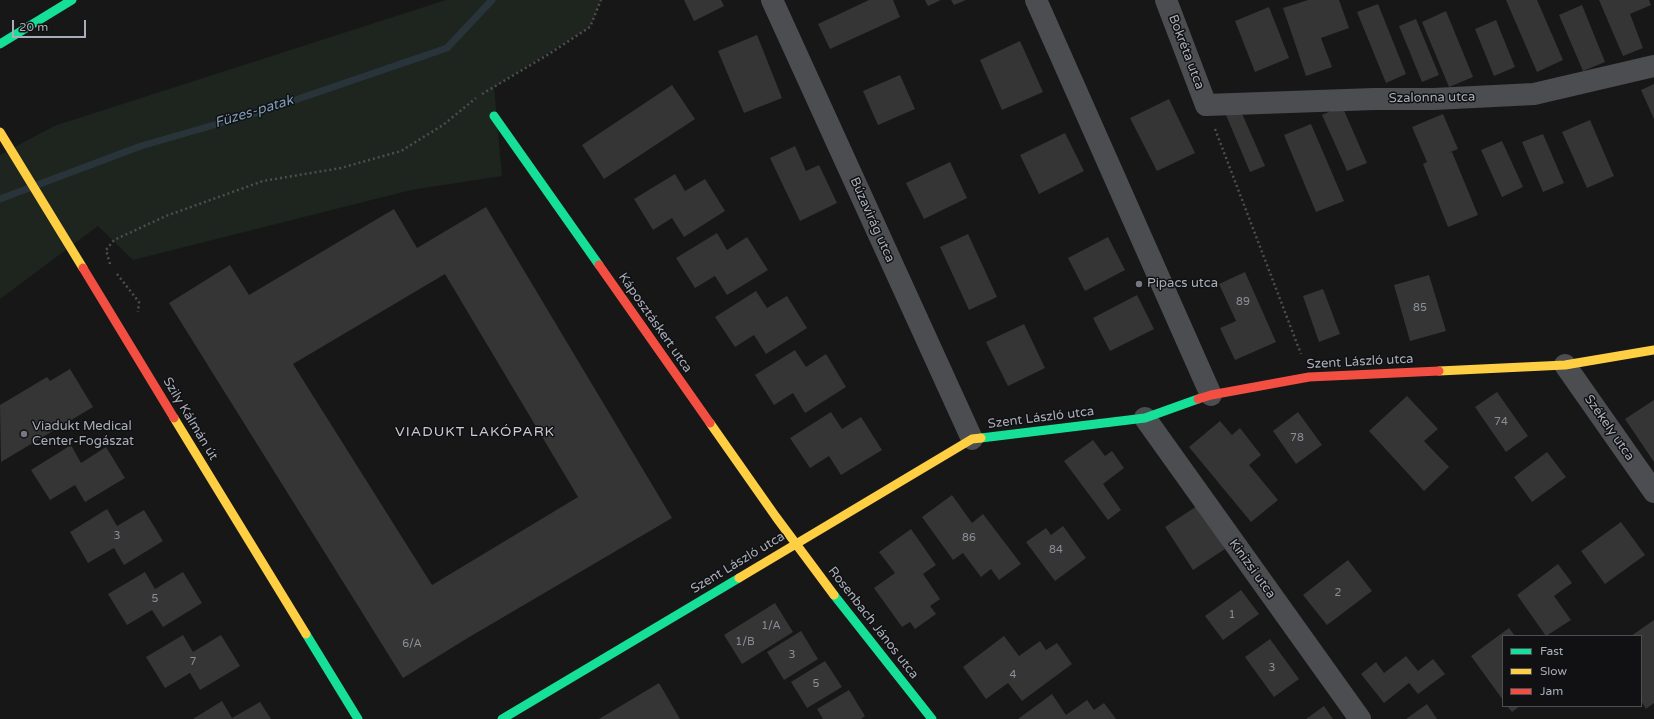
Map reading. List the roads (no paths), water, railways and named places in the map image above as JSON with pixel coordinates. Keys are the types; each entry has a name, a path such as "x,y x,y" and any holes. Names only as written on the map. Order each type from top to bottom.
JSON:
{"street":[{"path":"0,44 72,0"},
{"name":"Búzavirág utca","path":"772,0 972,439"},
{"path":"1036,0 1211,395"},
{"name":"Bokréta utca","path":"1166,0 1206,104"},
{"name":"Szalonna utca","path":"1206,104 1374,99 1434,99 1534,94 1654,66"},
{"name":"Káposztáskert utca","path":"494,116 795,544"},
{"name":"Szily Kálmán út","path":"0,132 358,719"},
{"name":"Szent László utca","path":"502,719 972,439 1145,418 1211,395 1309,377 1565,365 1654,350"},
{"name":"Székely utca","path":"1565,365 1654,492"},
{"name":"Kinizsi utca","path":"1145,418 1360,719"},
{"name":"Rosenbach János utca","path":"795,544 932,719"}],"waterway":[{"name":"Füzes-patak","path":"0,199 141,146 266,110 447,48 492,0"}],"place":[{"name":"Pipacs utca","path":"1139,284"},
{"name":"Viadukt Medical Center-Fogászat","path":"24,434"}],"district":[{"name":"VIADUKT LAKÓPARK","path":"475,432"}]}
